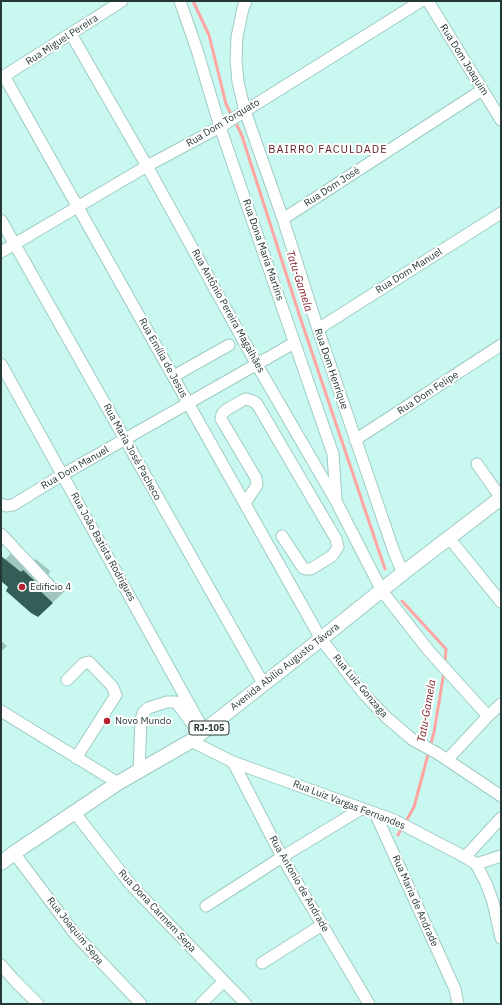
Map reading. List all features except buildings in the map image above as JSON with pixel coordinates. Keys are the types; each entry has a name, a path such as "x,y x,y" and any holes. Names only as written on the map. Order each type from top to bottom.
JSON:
{"main road":[{"name":"Avenida Abílio Augusto Távora","path":"1,863 118,783 198,735 321,640 403,573 501,498"}],"street":[{"name":"Rua Miguel Pereira","path":"3,77 122,1"},
{"name":"Rua Dona Maria Martins","path":"180,1 224,125 294,343 333,454 336,501"},
{"name":"Rua Dom Henrique","path":"246,1 243,8 237,37 236,60 242,113 283,219 355,440 394,552 403,573"},
{"name":"Rua Dom Torquato","path":"1,252 147,166 224,125 421,1"},
{"name":"Rua Dom Joaquim","path":"428,1 501,120"},
{"name":"Rua Antônio Pereira Magalhães","path":"71,34 147,166 257,365 336,501 382,591 429,651 488,716"},
{"name":"Rua Emília de Jesus","path":"3,77 79,207 321,640"},
{"name":"Rua Dom José","path":"283,219 482,90"},
{"name":"Rua Dom Manuel","path":"318,329 501,213"},
{"name":"Rua Maria José Pacheco","path":"1,220 264,684"},
{"name":"Rua Dom Manuel","path":"1,504 6,506 13,505 62,475 294,343"},
{"path":"174,376 229,345"},
{"name":"Rua Dom Felipe","path":"355,440 501,345"},
{"name":"Rua João Batista Rodrigues","path":"1,364 62,475 198,735"},
{"path":"245,503 256,485 256,478 221,419 222,414 226,410 246,399 257,404 336,539 338,547 332,556 311,569 306,569 303,568 282,536"},
{"path":"477,464 501,498"},
{"path":"1,534 48,584"},
{"path":"449,538 501,602"},
{"name":"Rua Luiz Gonzaga","path":"321,640 364,694 386,717 413,740 437,752 501,796"},
{"path":"67,680 83,664 89,662 112,686 116,696 76,758"},
{"path":"138,771 140,719 148,708 170,701 176,702 198,735"},
{"path":"448,759 501,704"},
{"path":"1,711 118,783"},
{"name":"Rua Luiz Vargas Fernandes","path":"198,735 233,762 394,820 476,864 486,883 493,902 501,938"},
{"name":"Rua Antonio de Andrade","path":"233,762 282,857 369,1004"},
{"path":"206,906 282,857 361,809"},
{"name":"Rua Dona Carmem Sepa","path":"74,812 131,885 223,982 246,1004"},
{"name":"Rua Maria de Andrade","path":"375,813 455,989 458,1004"},
{"path":"465,857 501,818"},
{"name":"Rua Joaquim Sepa","path":"14,853 75,934 141,1004"},
{"path":"476,864 501,856"},
{"path":"262,963 322,925"},
{"path":"1,965 38,1004"},
{"path":"201,1004 223,982"}],"waterway":[{"name":"Tatu-Gamela","path":"193,1 209,35 226,104 232,116"},
{"name":"Tatu-Gamela","path":"235,121 242,136 299,314 385,569"},
{"name":"Tatu-Gamela","path":"402,601 446,649 445,663"},
{"name":"Tatu-Gamela","path":"405,823 414,807 434,732 444,672"},
{"name":"Tatu-Gamela","path":"398,835 402,828"}],"place":[{"name":"Edificio 4","path":"22,587"},
{"name":"Novo Mundo","path":"107,721"}],"district":[{"name":"BAIRRO FACULDADE","path":"328,150"}]}
